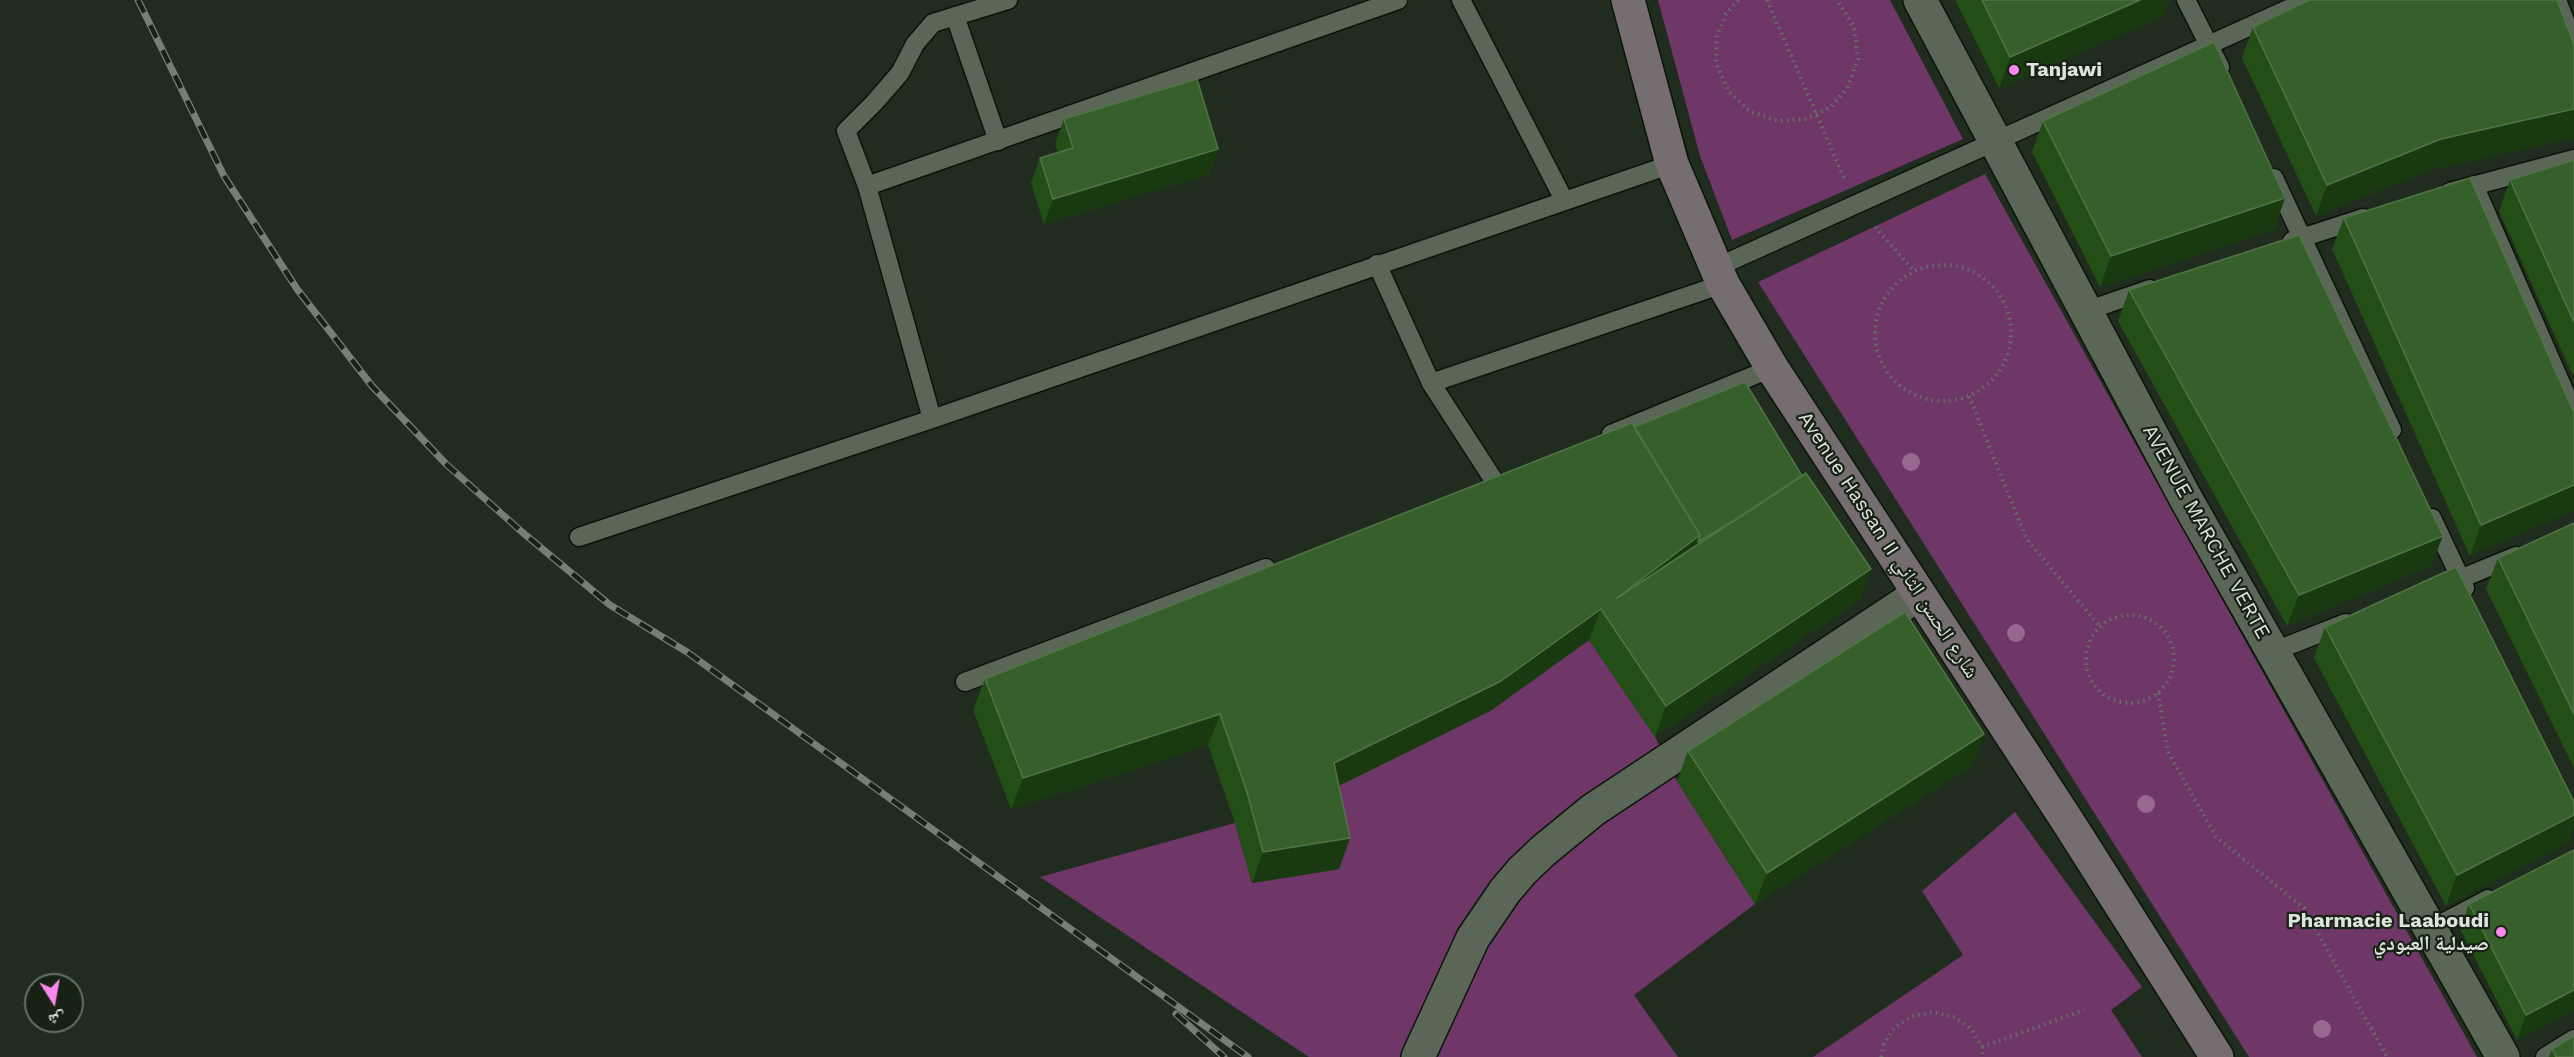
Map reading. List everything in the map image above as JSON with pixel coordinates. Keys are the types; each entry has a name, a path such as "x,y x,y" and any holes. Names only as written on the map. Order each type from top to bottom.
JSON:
{"street":[{"name":"Avenue Hassan II شارع الحسن الثاني","path":"1628,0 1672,164 1719,276 1772,368 2070,825 2217,1057"},
{"name":"AVENUE MARCHE VERTE","path":"1920,0 2186,499 2504,1057"},
{"path":"1418,1057 1473,938 1505,891 1536,857 1593,810 1919,594"}],"lane":[{"path":"932,419 867,186 846,131 874,104 900,73 915,44 933,23 1008,0"},
{"path":"867,186 1398,0"},
{"path":"1461,0 1564,200"},
{"path":"2186,0 2230,87"},
{"path":"1431,383 1719,276 1855,204 2307,0"},
{"path":"2558,0 2574,44"},
{"path":"955,16 998,141"},
{"path":"2428,199 2574,159"},
{"path":"2267,162 2401,451"},
{"path":"579,537 932,419 1672,164"},
{"path":"2474,185 2574,413"},
{"path":"2271,248 2383,212"},
{"path":"1377,264 1431,383 1489,484 1516,473"},
{"path":"2086,310 2162,285"},
{"path":"1591,442 1772,368"},
{"path":"2426,504 2471,600"},
{"path":"2438,588 2533,549"},
{"path":"964,681 1285,561"},
{"path":"2272,652 2361,618"},
{"path":"2431,929 2503,892"},
{"path":"2545,1057 2574,1039"}],"path":[{"path":"1738,0 1726,14 1717,36 1716,63 1729,92 1750,112 1779,121 1805,119 1831,107 1847,88 1858,59 1854,27 1837,0"},
{"path":"1767,0 1855,204 1914,271"},
{"path":"1935,265 1957,266 1977,274 1994,287 2006,305 2011,326 2010,348 2001,368 1987,385 1969,396 1946,401 1923,397 1902,387 1886,370 1877,349 1875,326 1882,304 1895,285 1914,271 1935,265"},
{"path":"1969,396 2026,538 2100,627"},
{"path":"2127,614 2154,621 2164,630 2172,643 2175,656 2168,683 2146,700 2132,703 2117,701 2103,694 2093,683 2087,669 2086,654 2091,639 2100,627 2112,618 2127,614"},
{"path":"2158,693 2168,752 2216,837 2304,908 2387,1057"},
{"path":"1982,1047 2084,1010"},
{"path":"1881,1057 1884,1044 1894,1028 1911,1017 1932,1012 1954,1017 1971,1029 1982,1047 1983,1057"}],"shaded area":[{"path":"1658,0 1890,0 1963,139 1732,240 1700,156"},
{"path":"1985,174 2477,1057 2249,1057 1758,282"},
{"path":"1589,640 1655,737 1677,781 1755,904 1634,995 1678,1057 1309,1057 1040,877 1235,823 1252,883 1339,869 1322,794 1490,711"},
{"path":"2015,812 2142,987 2111,1010 2142,1057 1813,1057 1963,955 1922,891"}],"building":[{"path":"1982,0 2140,0 2010,57"},
{"path":"2309,0 2557,0 2574,45 2574,109 2441,139 2327,185 2253,27"},
{"path":"2214,42 2285,198 2111,256 2043,121"},
{"path":"1197,79 1218,149 1053,199 1040,158 1073,148 1064,119"},
{"path":"2574,160 2574,322 2510,180"},
{"path":"2470,178 2574,413 2574,485 2481,525 2344,218"},
{"path":"2299,235 2443,536 2299,595 2129,290"},
{"path":"1745,382 1802,476 1698,542 1700,535 1634,427"},
{"path":"1632,423 1700,535 1617,598 1806,473 1871,569 1666,706 1601,609 1501,681 1334,763 1350,838 1263,852 1247,792 1220,714 1023,778 985,679"},
{"path":"2574,523 2574,714 2498,558"},
{"path":"2456,567 2574,802 2574,815 2457,875 2325,627"},
{"path":"1905,612 1984,734 1767,873 1688,751"},
{"path":"2574,850 2574,990 2526,1015 2469,904"},
{"path":"2574,1036 2574,1057 2556,1057 2552,1049"}],"railway":[{"path":"138,0 224,176 297,289 372,386 446,464 522,532 610,605 687,652 1248,1057"},
{"path":"1176,1014 1224,1057"}],"place":[{"name":"Tanjawi","path":"2014,70"},
{"name":"Pharmacie Laaboudi صيدلية العبودي","path":"2501,932"}]}
